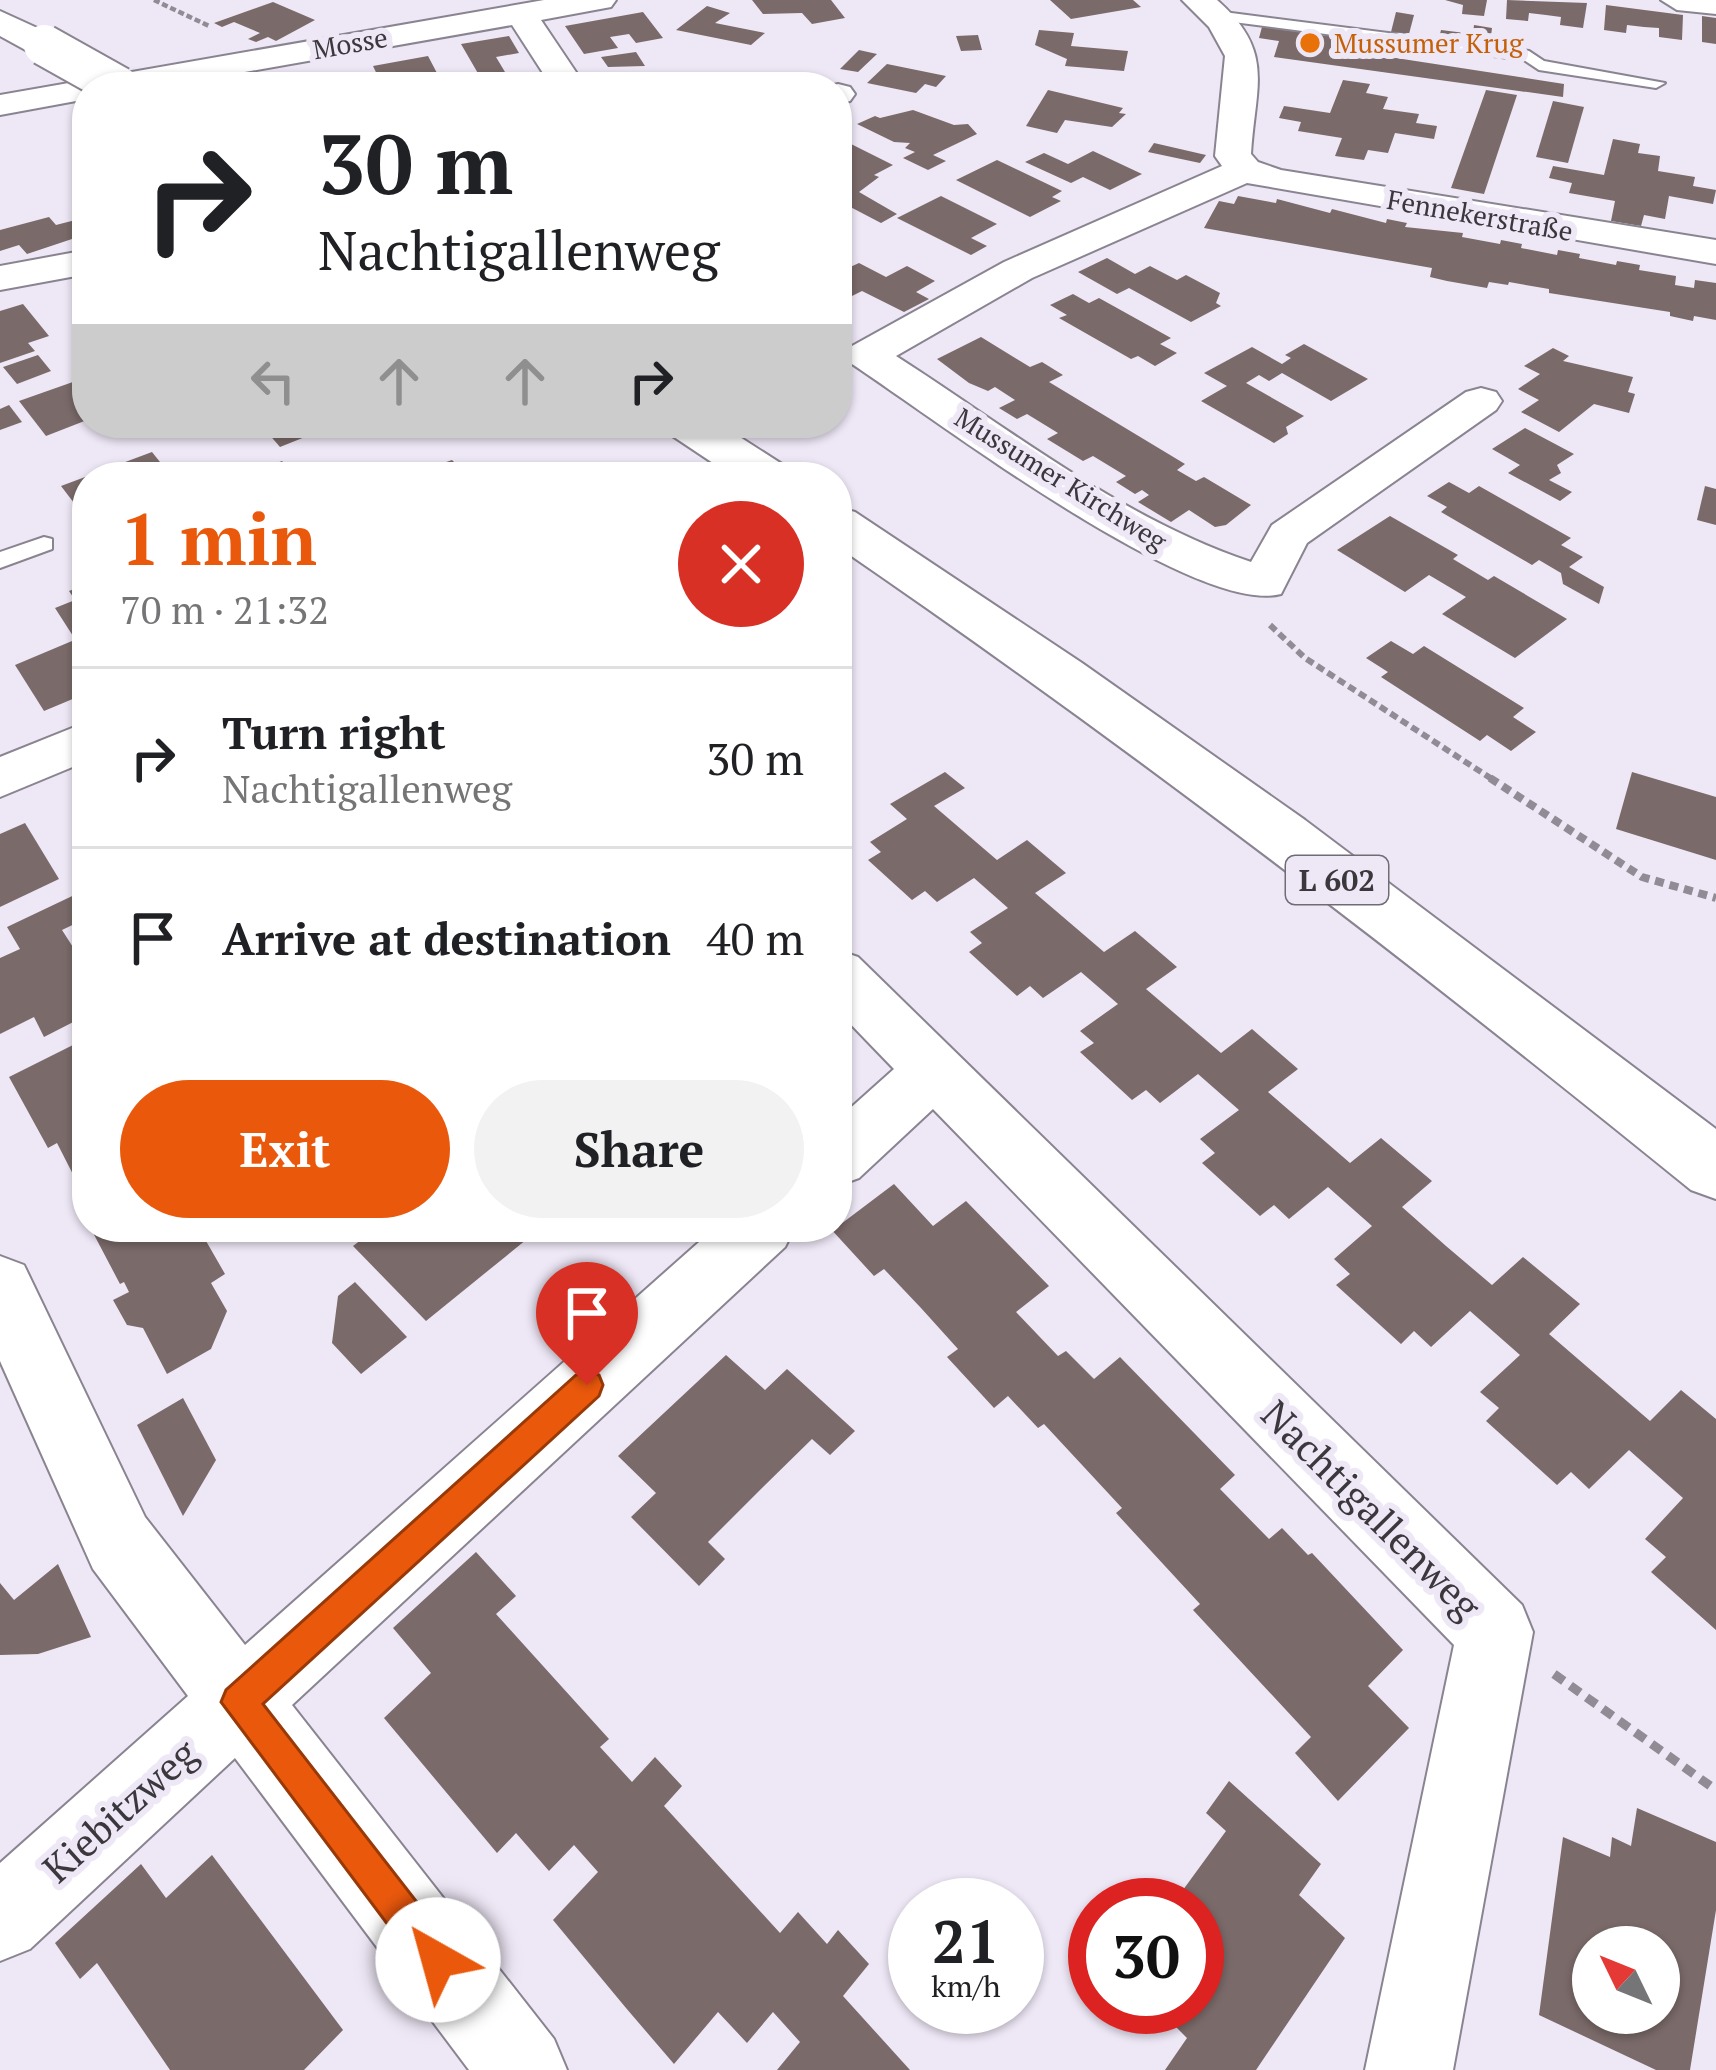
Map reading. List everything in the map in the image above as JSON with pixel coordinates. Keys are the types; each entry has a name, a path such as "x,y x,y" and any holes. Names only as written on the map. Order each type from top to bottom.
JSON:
{"main road":[{"path":"0,22 92,72"},
{"path":"708,438 744,462"},
{"name":"L 602","path":"852,533 1189,768 1716,1169"}],"street":[{"name":"Mosse","path":"186,72 600,0"},
{"path":"1677,0 1716,4"},
{"path":"1207,8 1234,36 1247,65 1233,139 1233,156 1245,170"},
{"path":"520,13 559,72"},
{"path":"0,105 72,92"},
{"name":"Fennekerstraße","path":"1245,170 1275,180 1716,252"},
{"name":"Mussumer Kirchweg","path":"852,347 1245,170"},
{"path":"0,278 72,265"},
{"name":"Mussumer Kirchweg","path":"852,347 1134,530 1186,556 1264,584"},
{"path":"1264,584 1288,535 1481,401"},
{"path":"0,778 72,747"},
{"name":"Nachtigallenweg","path":"852,989 1495,1632 1408,2070"},
{"path":"852,1145 932,1072"},
{"path":"239,1702 745,1242"},
{"path":"0,1286 119,1543 523,2070"},
{"name":"Kiebitzweg","path":"0,1918 239,1702"}],"lane":[{"path":"1207,8 1529,56 1539,65 1656,83"},
{"path":"0,560 44,544"}],"path":[{"path":"1264,584 1267,622 1305,658 1642,877 1716,898"},
{"path":"1495,1632 1716,1790"}],"building":[{"path":"752,0 831,0 845,18 812,24 802,13 763,14"},
{"path":"1050,0 1133,0 1141,7 1071,19"},
{"path":"1445,0 1487,0 1484,16 1462,14 1463,5"},
{"path":"1507,0 1587,3 1583,28 1560,25 1561,17 1529,13 1528,21 1506,19"},
{"path":"273,2 315,20 276,41 268,37 256,42 248,39 260,33 234,22 222,27 214,23"},
{"path":"1606,5 1683,15 1682,40 1659,37 1659,28 1627,25 1626,33 1604,30"},
{"path":"707,6 730,13 715,23 765,33 751,45 676,30"},
{"path":"643,12 663,38 636,43 629,34 610,37 618,48 584,54 565,26"},
{"path":"1396,12 1414,15 1409,34 1391,32"},
{"path":"1702,16 1716,18 1716,44 1702,42"},
{"path":"1474,25 1492,28 1490,44 1439,38 1441,30 1473,34"},
{"path":"1262,27 1386,44 1383,56 1564,84 1563,97 1274,57 1279,41 1259,38"},
{"path":"1039,30 1074,33 1071,46 1128,51 1124,71 1065,66 1067,59 1035,45"},
{"path":"978,35 982,50 961,51 956,36"},
{"path":"509,36 519,53 496,57 505,72 477,72 461,44"},
{"path":"859,50 877,54 858,72 840,69"},
{"path":"636,52 645,66 608,67 601,57"},
{"path":"428,56 436,72 376,72 373,66"},
{"path":"887,64 946,76 936,87 925,84 916,93 867,83"},
{"path":"1343,80 1370,84 1366,93 1388,97 1383,109 1419,114 1416,123 1437,126 1434,139 1395,133 1388,153 1368,150 1364,160 1335,156 1342,138 1298,131 1301,122 1279,118 1284,106 1330,113"},
{"path":"1048,90 1123,108 1119,113 1126,114 1112,127 1065,120 1057,133 1026,126"},
{"path":"1486,90 1517,95 1484,194 1451,188"},
{"path":"1553,101 1584,107 1568,163 1536,157"},
{"path":"913,110 954,125 968,124 977,134 933,155 946,161 928,170 903,158 915,152 905,148 910,143 894,142 857,124"},
{"path":"1613,139 1640,144 1638,153 1660,156 1658,171 1695,177 1693,186 1716,190 1713,204 1669,196 1665,219 1644,215 1641,226 1611,221 1615,201 1569,193 1572,183 1549,178 1553,166 1604,175"},
{"path":"1154,143 1206,155 1200,163 1148,152"},
{"path":"852,144 893,165 874,175 879,177 859,192 897,214 881,223 852,208"},
{"path":"1093,151 1142,174 1110,190 1083,177 1071,183 1025,162 1044,153 1068,164"},
{"path":"997,160 1062,191 1052,197 1061,201 1030,217 956,180"},
{"path":"941,196 997,224 971,238 987,246 971,255 897,218"},
{"path":"1238,196 1276,203 1277,199 1330,213 1332,209 1386,223 1387,219 1407,223 1405,227 1463,233 1462,237 1500,244 1501,240 1557,255 1558,250 1616,265 1617,261 1640,265 1639,270 1676,276 1675,285 1694,288 1695,280 1716,283 1716,320 1694,316 1693,321 1670,316 1670,312 1509,282 1489,282 1487,288 1447,281 1430,277 1432,268 1204,228 1219,201 1234,204"},
{"path":"49,217 56,225 72,221 72,239 27,254 19,245 0,251 0,230"},
{"path":"1107,258 1135,274 1150,266 1177,280 1186,275 1220,293 1216,303 1221,306 1191,322 1129,288 1117,294 1078,272"},
{"path":"859,263 886,277 907,266 935,281 916,292 929,299 904,312 862,291 852,296 852,266"},
{"path":"1073,294 1089,303 1099,298 1171,338 1160,344 1177,353 1155,366 1138,356 1131,359 1059,318 1067,315 1050,305"},
{"path":"23,304 49,336 28,343 35,351 0,363 0,311"},
{"path":"981,337 1030,367 1042,362 1063,375 1049,382 1185,464 1177,470 1196,481 1204,477 1251,505 1226,525 1215,527 1189,510 1171,522 1138,502 1149,495 1142,490 1135,494 1116,482 1126,476 1093,456 1083,461 1047,439 1058,433 1027,414 1017,419 999,408 1015,400 995,387 988,391 969,383 937,359"},
{"path":"1304,344 1368,379 1331,401 1282,373 1269,381 1259,375 1246,383 1304,416 1286,427 1288,434 1274,443 1201,401 1227,386 1204,373 1252,347 1282,364 1291,358 1285,355"},
{"path":"1553,348 1569,356 1563,361 1633,377 1628,392 1635,394 1629,413 1594,404 1559,432 1521,412 1539,400 1518,389 1540,374 1524,366"},
{"path":"38,355 51,371 17,384 3,367"},
{"path":"72,382 72,426 46,436 19,401"},
{"path":"9,405 22,422 0,430 0,409"},
{"path":"1525,428 1574,454 1557,465 1561,473 1549,480 1572,492 1560,501 1508,473 1520,465 1492,449"},
{"path":"272,438 302,438 280,447"},
{"path":"152,452 160,462 125,462"},
{"path":"72,482 72,500 61,486"},
{"path":"1449,482 1469,493 1479,486 1571,538 1561,545 1583,557 1569,567 1604,587 1599,604 1563,584 1561,573 1539,560 1532,565 1441,512 1447,507 1427,496"},
{"path":"1705,486 1716,489 1716,525 1697,520"},
{"path":"1390,516 1458,555 1453,559 1488,580 1494,576 1567,619 1515,658 1442,614 1466,597 1429,575 1405,592 1337,550"},
{"path":"72,601 72,634 55,608"},
{"path":"72,641 72,699 44,711 15,665"},
{"path":"1391,641 1413,654 1424,646 1524,708 1513,717 1536,732 1511,751 1487,735 1480,741 1381,677 1388,672 1366,658"},
{"path":"945,772 965,788 934,806 997,860 1027,840 1066,873 1035,893 1104,952 1135,931 1177,967 1146,989 1221,1053 1252,1029 1298,1069 1268,1092 1350,1163 1381,1138 1432,1181 1402,1207 1492,1285 1523,1257 1580,1304 1549,1334 1650,1421 1681,1390 1716,1419 1716,1630 1651,1572 1666,1557 1645,1539 1683,1498 1629,1450 1589,1489 1571,1472 1557,1485 1486,1421 1499,1408 1480,1392 1520,1355 1470,1311 1431,1347 1414,1331 1401,1344 1336,1285 1350,1274 1334,1259 1372,1226 1328,1187 1289,1219 1274,1205 1260,1216 1202,1163 1215,1153 1200,1139 1239,1110 1198,1074 1160,1103 1146,1090 1132,1100 1080,1052 1094,1043 1080,1031 1118,1004 1081,972 1043,998 1030,986 1017,996 969,952 982,943 970,932 1008,908 974,878 937,902 925,891 912,900 868,860 881,852 870,842 907,819 890,804"},
{"path":"1632,772 1716,797 1716,860 1616,829"},
{"path":"25,823 59,879 0,907 0,834"},
{"path":"72,896 72,925 62,930 72,946 72,1023 44,1037 34,1017 0,1034 0,958 20,949 7,927"},
{"path":"72,1046 72,1172 57,1143 48,1148 9,1077"},
{"path":"894,1184 933,1226 966,1201 1049,1286 1016,1312 1058,1356 1066,1351 1094,1379 1120,1357 1235,1475 1220,1489 1269,1539 1282,1528 1308,1555 1312,1553 1403,1650 1368,1686 1409,1728 1338,1801 1295,1753 1311,1737 1193,1610 1200,1604 1116,1513 1122,1508 1044,1424 1038,1428 1008,1396 994,1408 947,1357 958,1349 921,1308 884,1269 874,1276 843,1242 852,1242 852,1216"},
{"path":"98,1242 207,1242 225,1274 211,1283 227,1311 211,1349 167,1374 143,1328 127,1325 113,1300 129,1292 124,1282 120,1284"},
{"path":"358,1242 523,1242 426,1321 353,1246"},
{"path":"355,1282 407,1337 361,1374 332,1343 338,1296"},
{"path":"726,1355 765,1390 787,1369 855,1431 830,1455 812,1439 761,1489 708,1542 725,1559 699,1586 631,1517 656,1493 618,1456"},
{"path":"183,1398 216,1460 183,1516 137,1425"},
{"path":"476,1552 516,1596 496,1614 609,1739 600,1747 632,1782 655,1757 682,1786 664,1806 780,1933 798,1912 827,1944 838,1930 869,1964 843,1996 910,2070 777,2070 800,2042 773,2012 747,2043 718,2012 674,2064 626,2008 553,1920 598,1872 574,1845 549,1871 516,1833 497,1853 384,1718 431,1673 393,1628"},
{"path":"58,1564 91,1637 38,1654 0,1655 0,1583 14,1600"},
{"path":"1229,1781 1321,1864 1299,1895 1345,1938 1256,2070 1165,2070 1187,2038 1183,2034 1224,2034 1224,1878 1192,1878 1226,1831 1206,1813"},
{"path":"1637,1808 1716,1842 1716,1910 1690,2070 1656,2070 1579,2034 1680,2034 1680,1926 1572,1926 1572,2031 1539,2015 1563,1837 1610,1857 1612,1837 1631,1846"},
{"path":"212,1855 343,2030 304,2070 170,2070 97,1963 80,1979 55,1943 141,1864 166,1898"}],"place":[{"name":"Mussumer Krug","path":"1310,43"}],"route":[{"path":"438,1960 239,1702 587,1385"}]}
